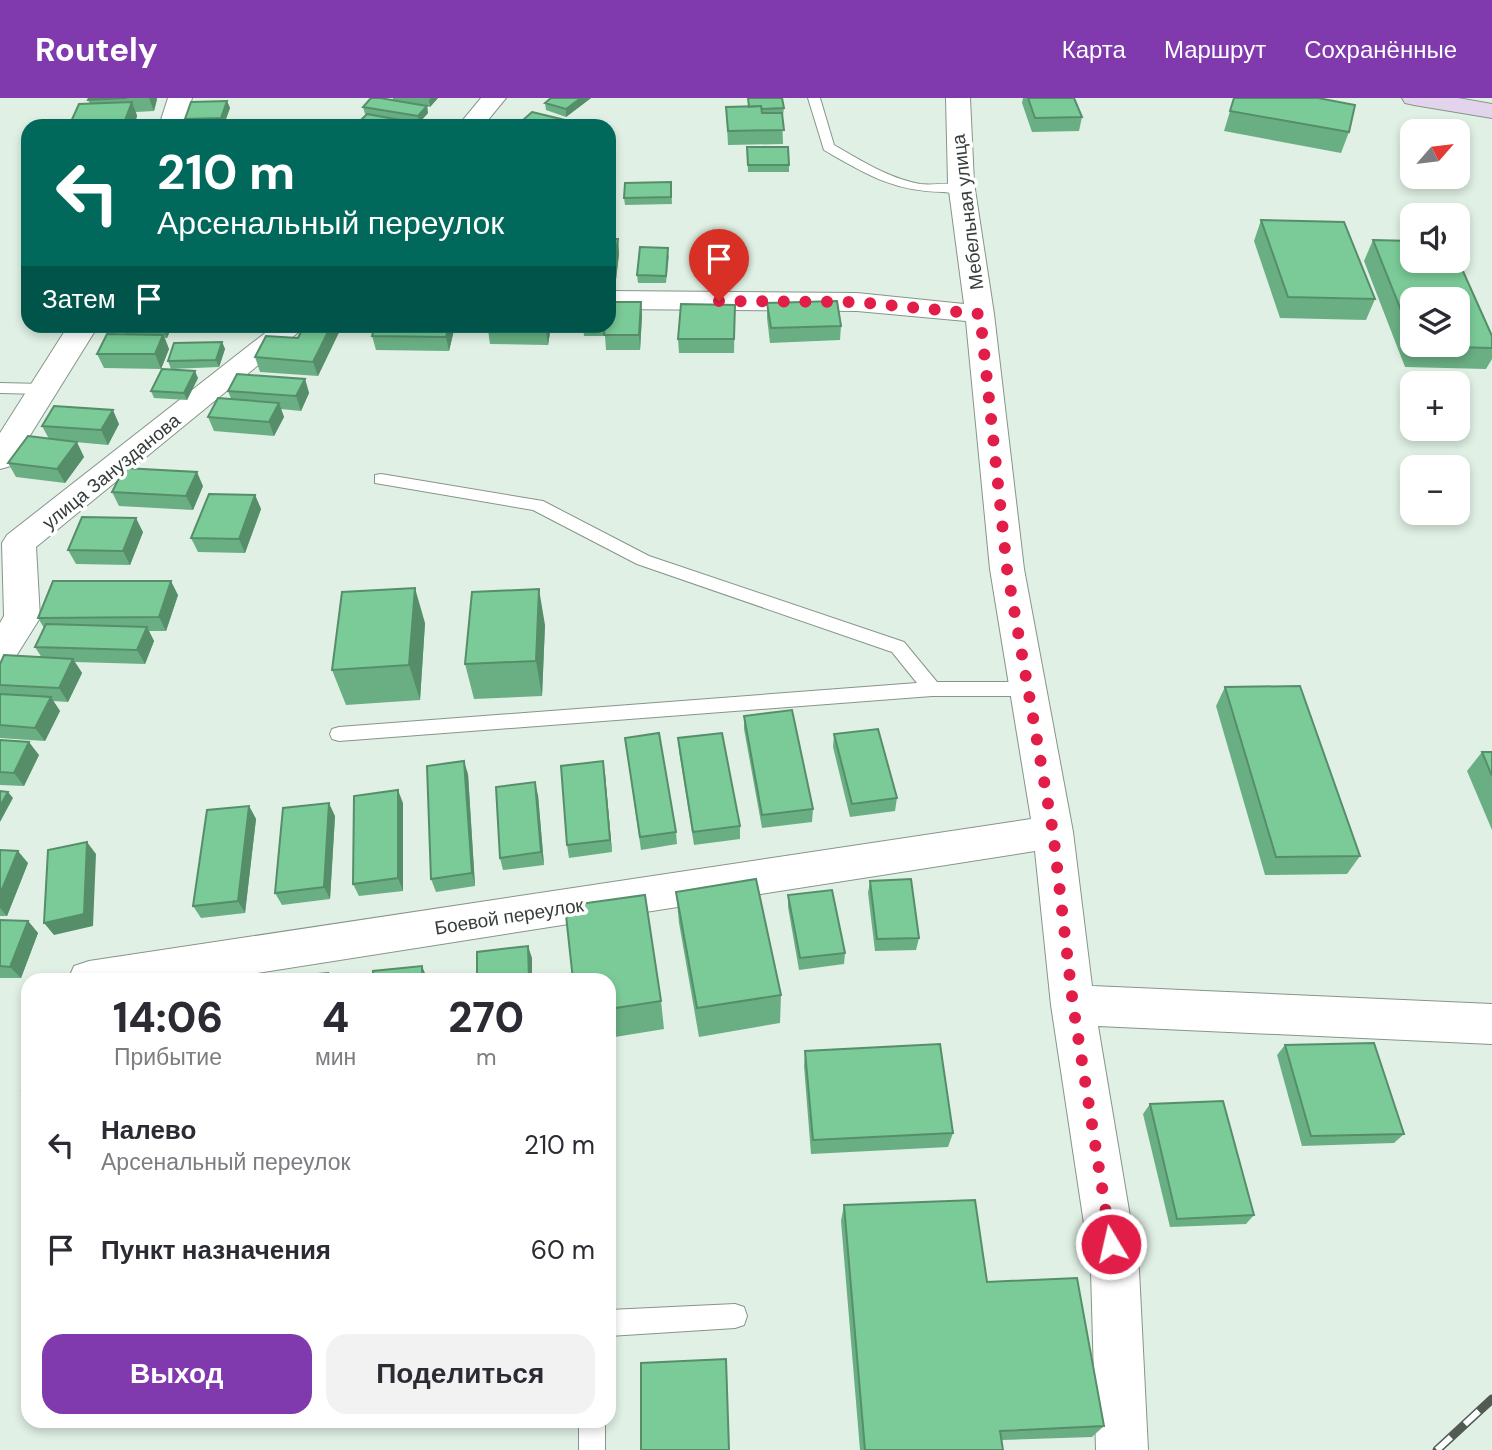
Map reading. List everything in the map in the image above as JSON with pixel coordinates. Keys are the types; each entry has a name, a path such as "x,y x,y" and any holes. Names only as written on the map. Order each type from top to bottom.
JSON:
{"street":[{"path":"173,119 180,98"},
{"path":"476,119 494,98"},
{"path":"1414,98 1492,111"},
{"name":"Мебельная улица","path":"957,104 963,189 980,314 1007,569 1053,832 1073,1005 1115,1270 1122,1450"},
{"path":"616,300 857,302 980,314"},
{"path":"0,458 79,333"},
{"name":"улица Занузданова","path":"0,651 22,618 9,546 70,505 282,333"},
{"name":"Боевой переулок","path":"135,973 1053,832"},
{"path":"1073,1005 1492,1024"}],"lane":[{"path":"814,98 828,147 886,180 923,188 963,189"},
{"path":"0,388 43,390"},
{"path":"381,479 537,505 643,560 898,647 932,689"},
{"path":"338,734 932,689 1029,689"},
{"path":"616,1323 735,1316"},
{"path":"592,1428 592,1450"}],"building":[{"path":"89,98 127,98 88,100"},
{"path":"371,98 427,106 418,116 363,107"},
{"path":"551,98 581,98 566,109 545,103"},
{"path":"748,98 782,98 784,108 749,107"},
{"path":"1028,98 1074,98 1082,117 1035,118"},
{"path":"1234,98 1318,98 1355,105 1349,132 1230,111"},
{"path":"227,101 221,118 185,119 191,102"},
{"path":"132,102 125,119 72,119 79,104"},
{"path":"761,106 762,113 782,113 784,130 728,131 726,107"},
{"path":"532,112 561,119 524,119"},
{"path":"367,114 394,119 362,119"},
{"path":"747,147 788,147 789,165 748,165"},
{"path":"671,182 671,197 624,198 625,183"},
{"path":"1261,220 1344,222 1375,299 1288,297"},
{"path":"1373,240 1400,241 1400,273 1464,273 1492,336 1492,348 1470,347 1470,287 1400,287 1400,308"},
{"path":"640,247 668,248 666,276 637,275"},
{"path":"837,301 841,326 771,328 767,303"},
{"path":"616,302 641,302 639,335 604,335 616,333"},
{"path":"681,304 735,305 734,339 678,339"},
{"path":"300,333 328,333 313,362 255,357 266,336 298,338"},
{"path":"373,333 447,333 446,337 372,336"},
{"path":"107,334 163,335 155,354 97,354"},
{"path":"222,342 216,360 168,361 174,343"},
{"path":"162,369 195,371 184,393 151,391"},
{"path":"237,374 305,379 296,396 228,391"},
{"path":"218,398 279,403 269,422 208,417"},
{"path":"54,406 113,410 101,430 42,426"},
{"path":"28,436 77,442 57,469 8,463"},
{"path":"124,468 197,472 186,496 112,492"},
{"path":"209,494 255,495 239,539 191,538"},
{"path":"82,517 136,518 123,551 68,550"},
{"path":"53,581 171,581 159,617 38,618"},
{"path":"415,588 409,665 332,670 342,592"},
{"path":"539,589 536,661 465,664 472,592"},
{"path":"46,624 147,627 137,650 35,647"},
{"path":"4,655 73,659 59,688 0,685 0,664"},
{"path":"1300,686 1360,856 1276,857 1225,687"},
{"path":"0,694 51,697 35,728 0,725"},
{"path":"792,710 813,809 762,815 744,716"},
{"path":"878,729 897,798 852,804 834,734"},
{"path":"659,733 676,832 640,837 625,738"},
{"path":"722,733 740,826 693,832 678,738"},
{"path":"0,740 29,742 14,773 0,772"},
{"path":"1482,752 1492,752 1492,776"},
{"path":"464,761 472,873 431,879 427,766"},
{"path":"603,761 610,840 567,845 561,766"},
{"path":"535,782 541,852 500,858 496,787"},
{"path":"398,790 398,878 353,884 354,796"},
{"path":"0,791 8,792 0,806"},
{"path":"329,803 324,887 275,893 283,808"},
{"path":"249,806 238,901 193,906 207,810"},
{"path":"87,842 84,914 44,923 48,850"},
{"path":"0,850 18,851 0,894"},
{"path":"756,879 781,995 697,1008 676,892"},
{"path":"911,879 919,938 877,939 870,881"},
{"path":"832,890 845,953 800,958 788,895"},
{"path":"645,895 661,1001 616,1008 616,973 572,973 565,906"},
{"path":"0,920 28,921 10,967 0,966"},
{"path":"528,946 529,973 477,973 477,952"},
{"path":"422,966 422,973 373,971"},
{"path":"1374,1043 1404,1134 1311,1136 1285,1045"},
{"path":"940,1044 953,1133 813,1140 805,1051"},
{"path":"1223,1101 1254,1215 1177,1219 1150,1104"},
{"path":"975,1200 987,1282 1077,1278 1104,1426 1000,1431 1003,1450 865,1450 844,1205"},
{"path":"726,1359 729,1450 641,1450 641,1363"}],"railway":[{"path":"1437,1450 1492,1399"}],"route":[{"path":"719,301 857,302 980,314 1007,569 1053,832 1073,1005 1111,1244"}]}
